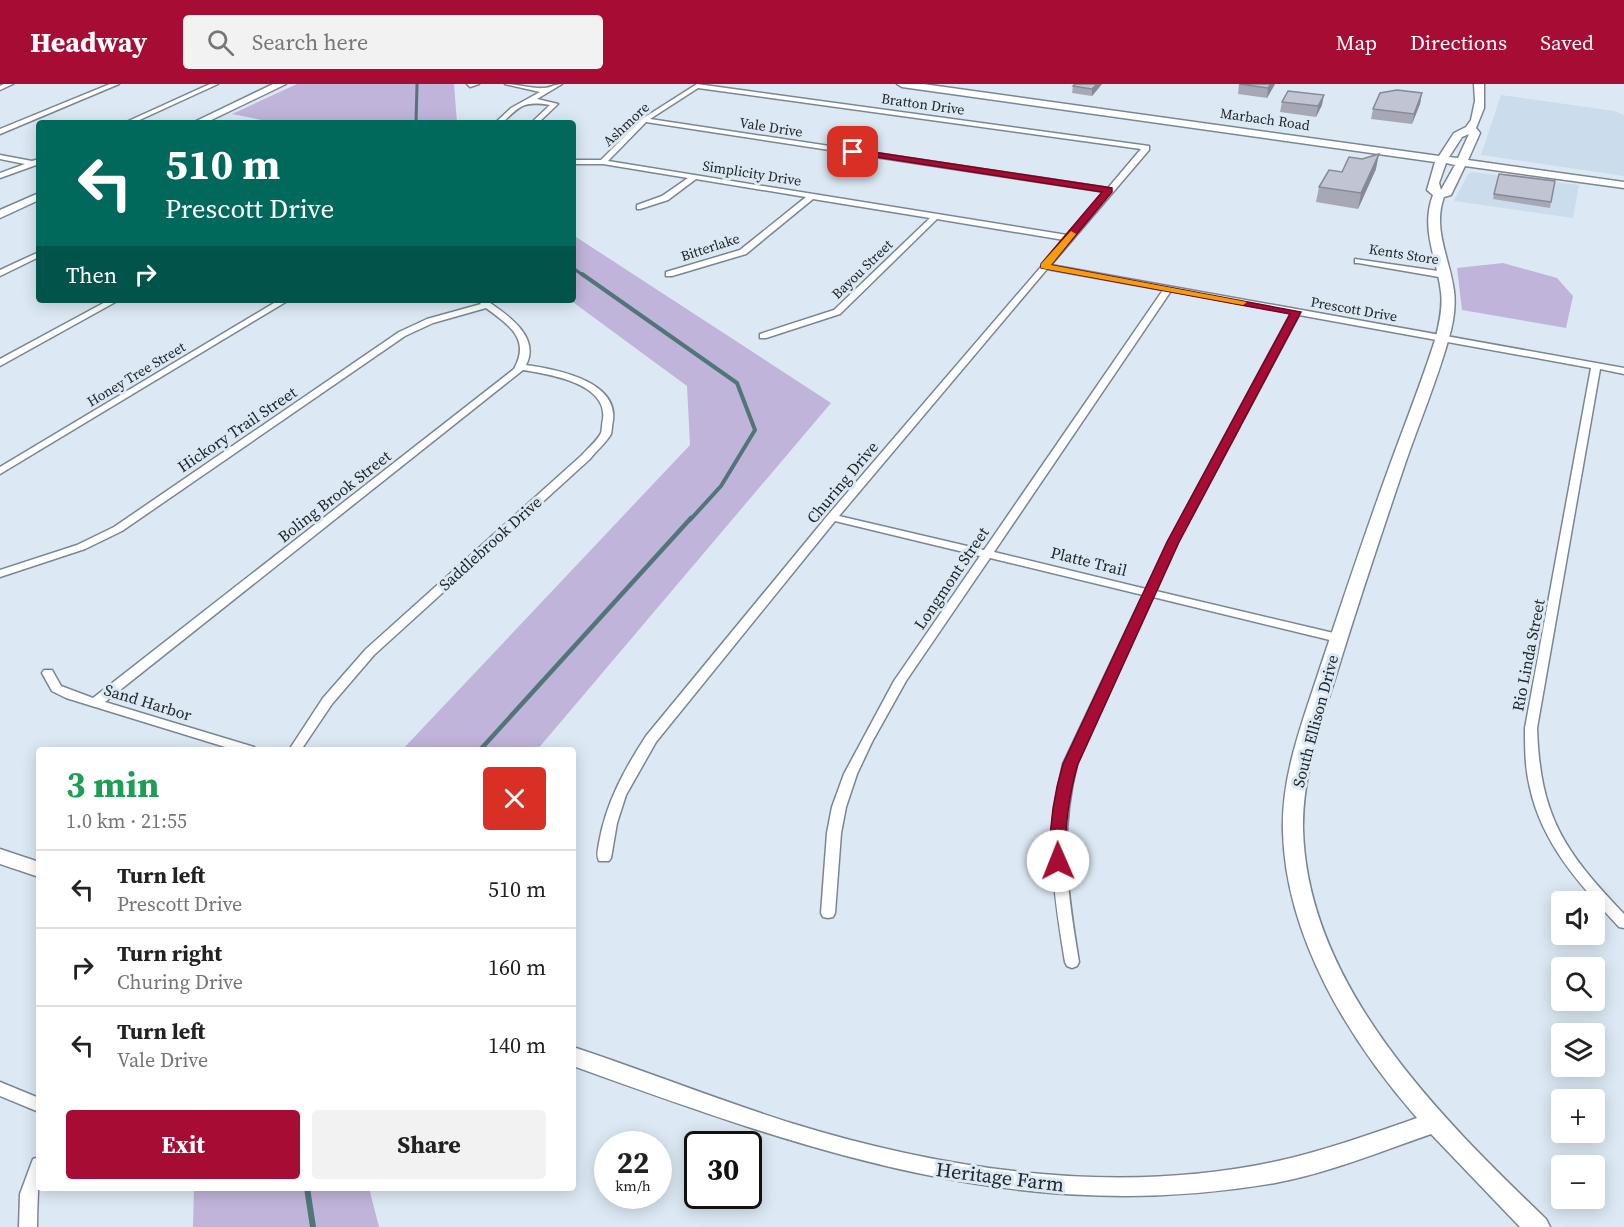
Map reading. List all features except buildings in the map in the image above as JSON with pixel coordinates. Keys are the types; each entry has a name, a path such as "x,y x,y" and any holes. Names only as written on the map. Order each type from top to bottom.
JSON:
{"street":[{"path":"0,88 10,84"},
{"path":"0,132 116,84"},
{"path":"134,120 215,84"},
{"path":"203,120 281,84"},
{"path":"470,85 476,84"},
{"path":"508,84 548,91"},
{"path":"501,120 507,113 559,84"},
{"name":"Marbach Road","path":"902,84 1624,185"},
{"path":"1455,181 1435,178 1443,159 1459,133 1470,129 1481,100 1479,84"},
{"name":"Ashmore","path":"603,162 644,120 697,86"},
{"name":"Bratton Drive","path":"697,86 1146,148"},
{"path":"532,100 555,104 537,120"},
{"name":"Vale Drive","path":"644,120 1108,190"},
{"path":"1438,194 1447,193 1455,181 1476,133 1470,129"},
{"name":"Churing Drive","path":"604,858 613,807 626,777 651,739 832,517 1146,148"},
{"path":"0,157 36,162"},
{"path":"0,176 36,162"},
{"name":"Simplicity Drive","path":"576,162 603,162 1068,238"},
{"path":"640,207 665,198 694,177"},
{"name":"South Ellison Drive","path":"1435,178 1433,190 1438,194 1432,206 1432,220 1445,275 1449,305 1442,339 1338,638 1303,752 1294,800 1293,834 1298,875 1316,938 1355,1016 1389,1064 1436,1122 1475,1166 1537,1227"},
{"name":"Bitterlake","path":"669,274 743,252 812,196"},
{"path":"0,214 36,197"},
{"name":"Bayou Street","path":"763,336 837,312 936,216"},
{"path":"0,273 36,255"},
{"name":"Kents Store","path":"1358,261 1445,275"},
{"name":"Prescott Drive","path":"1044,266 1624,372"},
{"name":"Longmont Street","path":"828,913 835,834 845,788 900,681 1168,289"},
{"path":"0,363 110,303"},
{"name":"Honey Tree Street","path":"0,471 280,303"},
{"path":"484,303 524,337 527,350 521,367"},
{"name":"Hickory Trail Street","path":"0,574 98,540 402,334 430,321 484,303"},
{"path":"1072,962 1058,877 1057,829 1061,797 1070,764 1173,542 1296,312"},
{"name":"Rio Linda Street","path":"1596,366 1531,728 1530,755 1539,803 1560,848 1593,891 1624,923"},
{"name":"Boling Brook Street","path":"95,703 513,376 521,367"},
{"name":"Saddlebrook Drive","path":"296,747 327,701 370,652 586,457 606,433 609,412 596,391 564,375 521,367"},
{"name":"Platte Trail","path":"832,517 1338,638"},
{"name":"Sand Harbor","path":"48,673 56,688 95,703 239,747"},
{"path":"0,856 36,869"},
{"name":"Heritage Farm","path":"576,1057 782,1129 865,1154 960,1174 1022,1182 1123,1187 1263,1174 1324,1161 1436,1122"},
{"path":"0,1089 36,1104"},
{"path":"28,1227 29,1194 36,1173"}],"shaded area":[{"path":"297,84 454,84 457,120 262,120 232,114"},
{"path":"1501,95 1614,111 1624,115 1624,176 1481,155"},
{"path":"1472,172 1579,185 1573,218 1454,201 1468,174"},
{"path":"576,237 831,403 540,747 405,747 690,445 687,386 574,303 576,303"},
{"path":"1503,263 1557,278 1573,296 1566,328 1462,310 1457,268"},
{"path":"194,1191 370,1191 379,1227 193,1227"}],"waterway":[{"path":"416,120 417,84"},
{"path":"576,270 584,276"},
{"path":"582,274 737,383 755,430 721,486 690,520"},
{"path":"483,747 691,518"},
{"path":"307,1191 313,1227"}],"slow traffic":[{"path":"1071,234 1044,266 1243,302"}],"route":[{"path":"853,152 1108,190 1044,266 1296,312 1173,542 1070,764 1061,797 1057,829 1058,861"}]}
